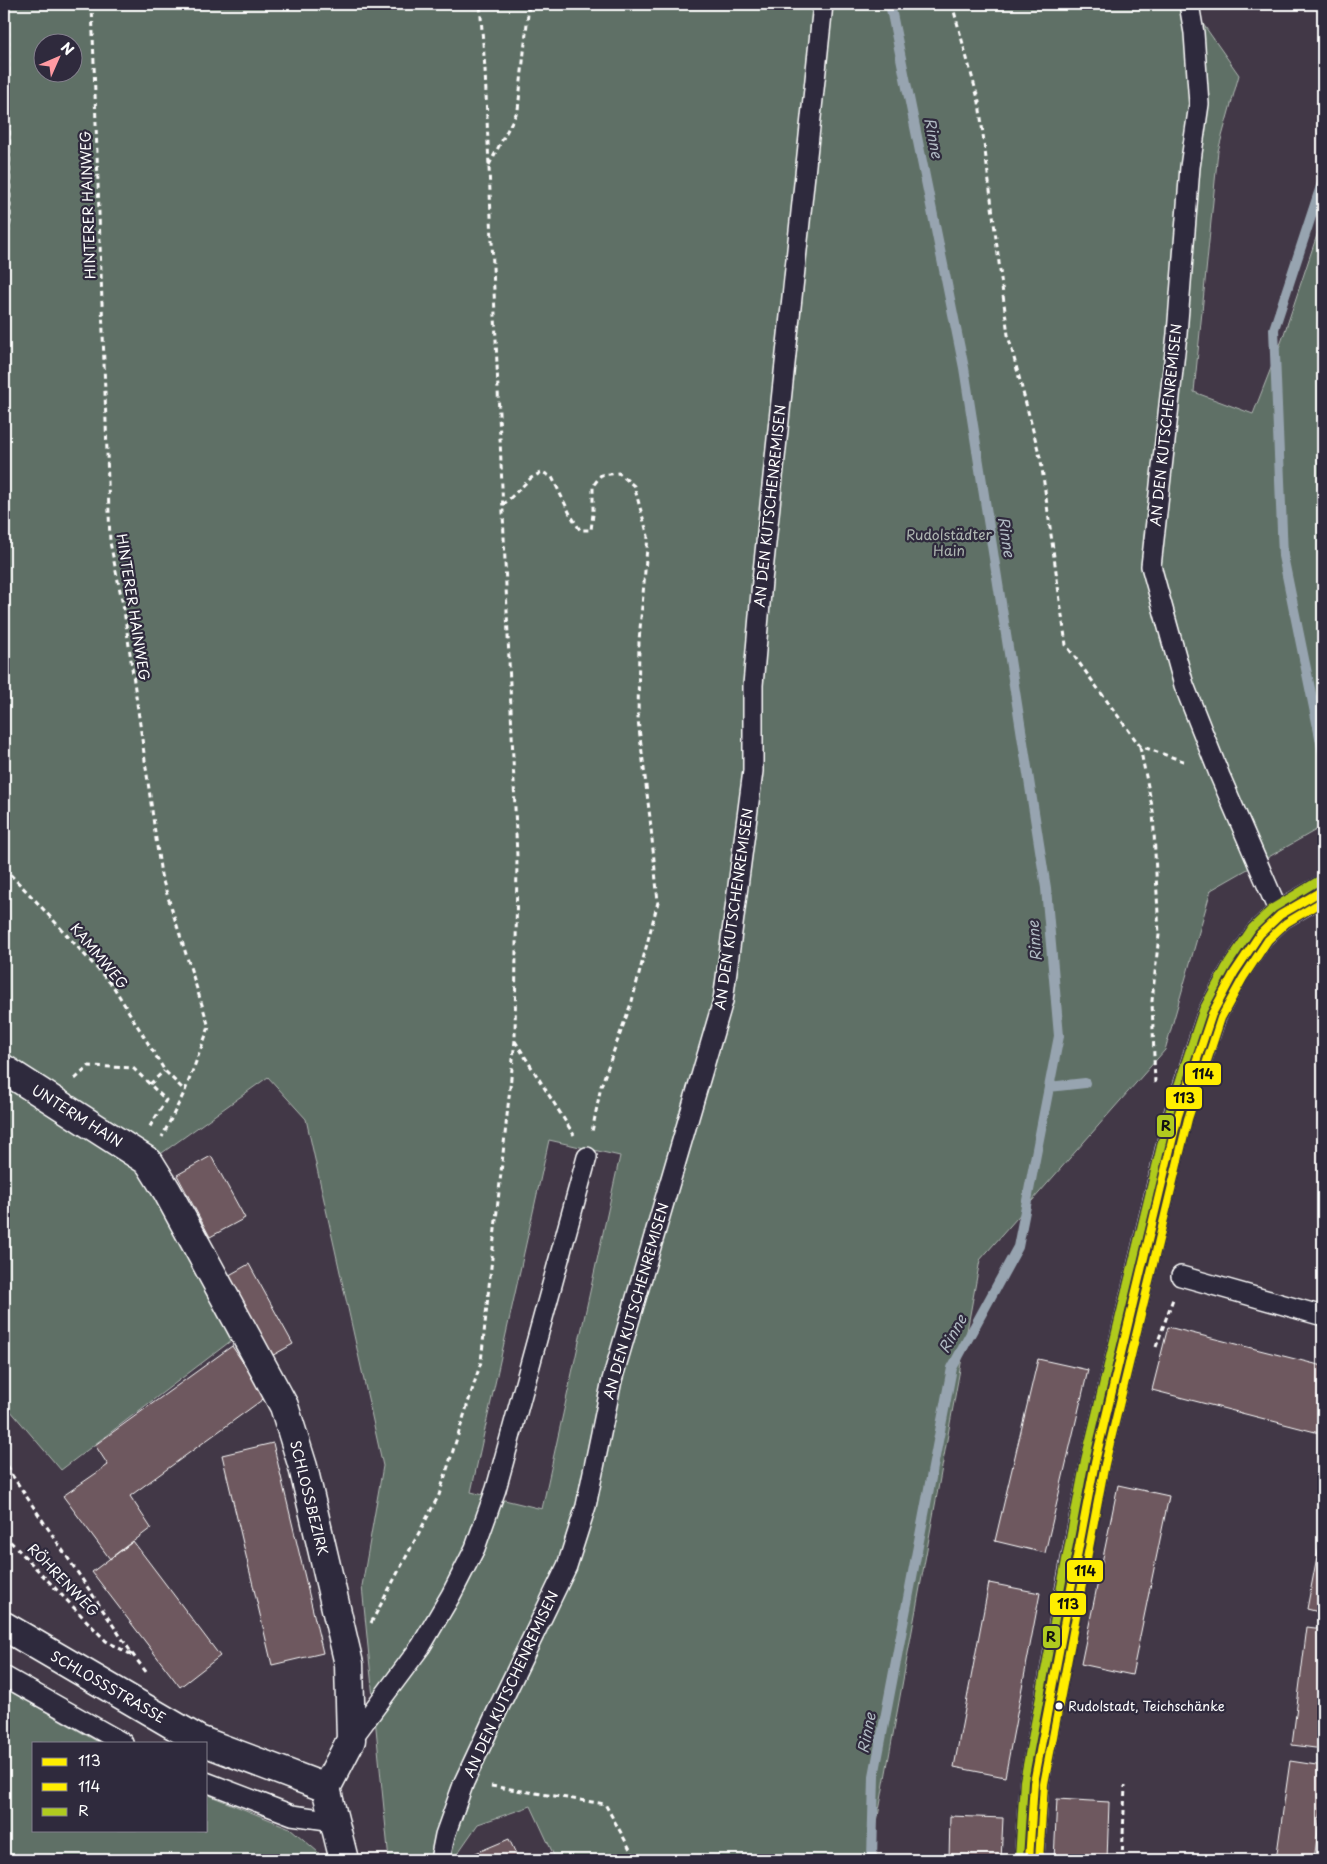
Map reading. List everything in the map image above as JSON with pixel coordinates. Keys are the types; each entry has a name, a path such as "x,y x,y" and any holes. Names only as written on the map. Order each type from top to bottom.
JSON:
{"main road":[{"path":"1029,1860 1034,1783 1095,1462 1178,1116 1212,1014 1234,973 1260,934 1280,915 1323,890"}],"street":[{"name":"UNTERM HAIN","path":"4,1069 149,1162"},
{"name":"SCHLOSSBEZIRK","path":"149,1162 167,1191 284,1406 303,1467 349,1664 351,1740 326,1788"},
{"name":"SCHLOSSSTRASSE","path":"4,1626 204,1742"},
{"name":"SCHLOSSSTRASSE","path":"208,1743 326,1788"},
{"path":"326,1788 344,1860"}],"lane":[{"name":"AN DEN KUTSCHENREMISEN","path":"440,1860 445,1835 464,1782 498,1707 567,1566 586,1506 612,1380 723,1002 753,771 752,685 823,4"},
{"name":"AN DEN KUTSCHENREMISEN","path":"1189,4 1194,33 1199,104 1190,167 1177,334 1151,566 1184,685 1220,776 1280,915"},
{"path":"351,1740 421,1646 451,1596 475,1548 496,1490 587,1157"},
{"path":"1181,1276 1323,1316"},
{"path":"4,1676 121,1742"},
{"path":"208,1783 292,1815 334,1821"}],"path":[{"path":"4,4 8,25 10,221 4,266"},
{"name":"HINTERER HAINWEG","path":"92,4 110,542 124,610 161,875 209,1027 185,1091 149,1162"},
{"path":"349,1664 440,1495 481,1362 515,1040 517,856 480,4"},
{"path":"488,165 518,110 530,4"},
{"path":"952,4 979,102 1008,335 1041,461 1066,645 1140,746 1152,811 1159,935 1152,1001 1156,1094 1178,1116"},
{"path":"502,506 531,478 542,472 552,477 580,530 591,530 593,486 602,475 620,473 634,486 648,536 639,641 638,720 658,902 632,1001 600,1086 587,1157"},
{"path":"1140,746 1220,776"},
{"name":"KAMMWEG","path":"4,868 113,986 165,1071 185,1091"},
{"path":"515,1040 587,1157"},
{"path":"53,1100 89,1066 133,1068 166,1100 142,1140 149,1162"},
{"path":"150,1084 165,1071"},
{"path":"1155,1350 1163,1325"},
{"name":"RÖHRENWEG","path":"4,1458 12,1475 133,1655 106,1640 4,1535"},
{"path":"464,1782 546,1793 604,1804 636,1860"},
{"path":"1122,1860 1124,1786"}],"green space":[{"name":"Rudolstädter Hain","path":"4,4 1189,4 1239,75 1218,151 1194,392 1253,414 1282,340 1323,217 1323,826 1211,890 1165,1050 980,1260 870,1860 556,1860 531,1806 478,1824 453,1860 389,1860 362,1586 383,1466 306,1119 268,1077 155,1158 27,1076 4,1087","holes":["549,1140 620,1156 542,1509 471,1492"]},
{"path":"12,1087 137,1162 232,1340 61,1470 4,1403 4,1091"},
{"path":"4,1688 98,1742 32,1742 32,1832 208,1832 208,1795 290,1828 318,1852 321,1860 4,1860"}],"building":[{"path":"211,1156 245,1218 210,1237 177,1175"},
{"path":"249,1264 293,1344 268,1358 224,1278"},
{"path":"1168,1327 1323,1366 1323,1434 1152,1390"},
{"path":"232,1346 266,1397 130,1496 151,1528 110,1559 63,1496 108,1465 95,1445"},
{"path":"1038,1359 1088,1370 1045,1553 995,1541"},
{"path":"273,1443 323,1653 272,1665 222,1455"},
{"path":"1118,1485 1169,1496 1132,1675 1081,1664"},
{"path":"1323,1525 1323,1613 1307,1609"},
{"path":"133,1541 220,1656 180,1687 92,1572"},
{"path":"989,1583 1040,1593 1005,1777 954,1767"},
{"path":"1307,1627 1323,1629 1323,1749 1292,1745"},
{"path":"1290,1761 1323,1766 1323,1795 1314,1860 1276,1860"},
{"path":"1057,1799 1109,1802 1107,1860 1054,1860"},
{"path":"950,1816 1003,1818 1001,1860 949,1860"},
{"path":"509,1839 519,1860 473,1860 471,1855"}],"waterway":[{"name":"Rinne","path":"872,1860 874,1776 952,1368 1018,1247 1059,1036 1046,888 964,368 890,4"},
{"name":"Rinne","path":"1323,180 1274,329 1283,556 1323,752"},
{"path":"1049,1087 1085,1083"}],"transit line":[{"name":"R","path":"1019,1859 1024,1781 1085,1460 1169,1113 1203,1010 1226,967 1252,928 1273,908 1318,881"},
{"name":"113","path":"1029,1860 1034,1783 1095,1462 1178,1116 1212,1014 1234,973 1260,934 1280,915 1323,890"},
{"name":"114","path":"1039,1860 1044,1784 1105,1464 1188,1119 1221,1018 1243,978 1268,940 1286,923 1323,901"}],"place":[{"name":"Rudolstadt, Teichschänke","path":"1059,1706"}]}
